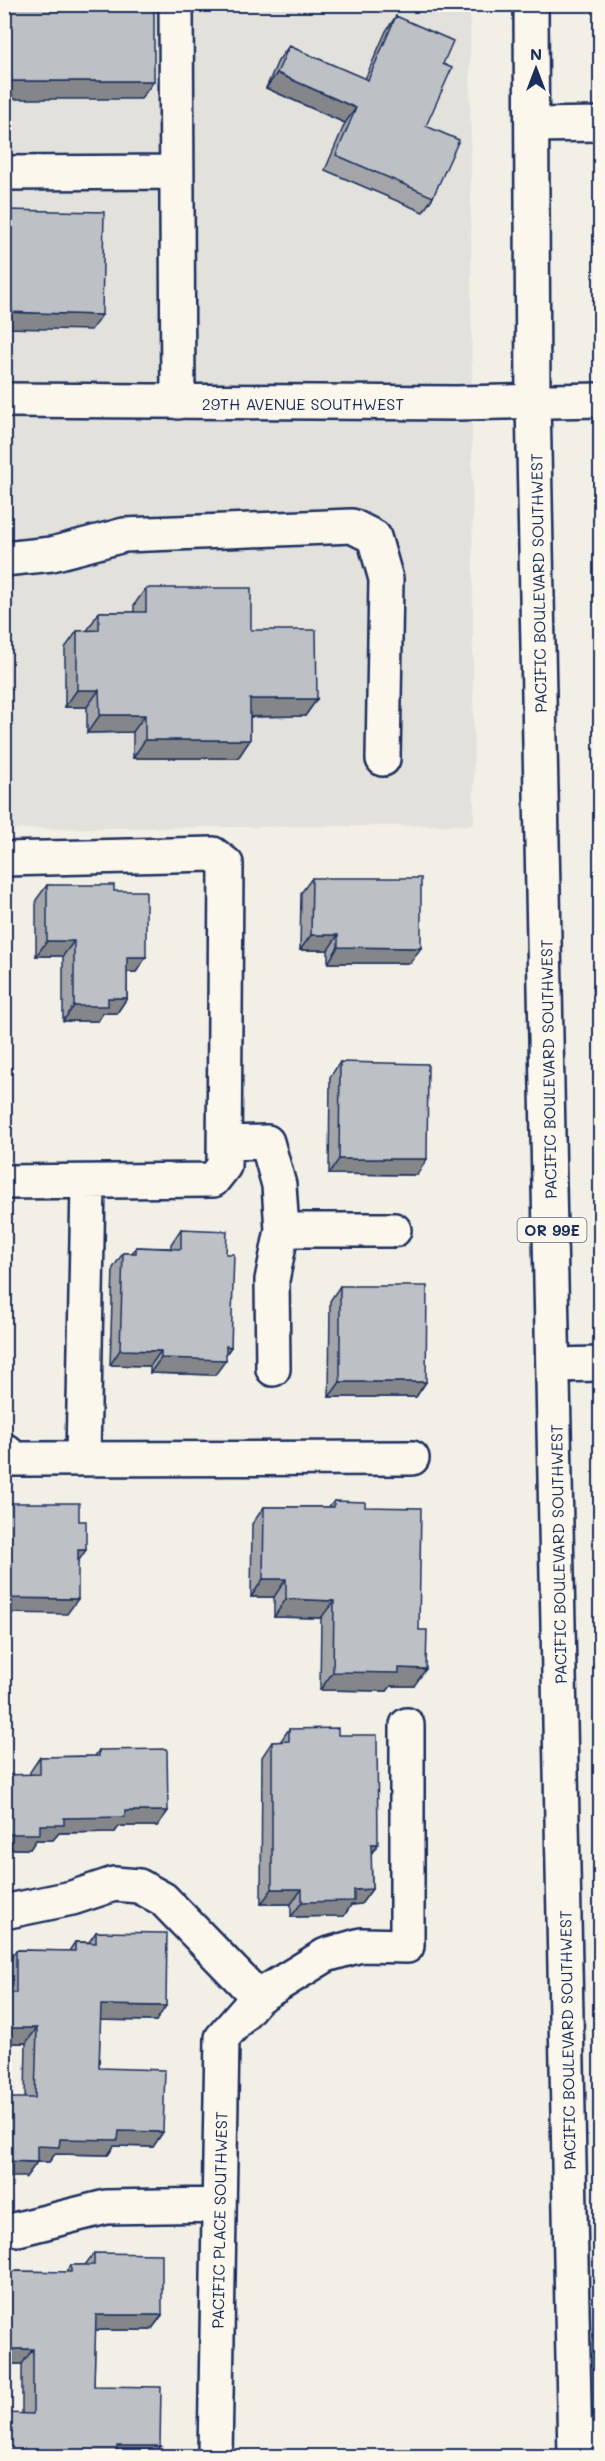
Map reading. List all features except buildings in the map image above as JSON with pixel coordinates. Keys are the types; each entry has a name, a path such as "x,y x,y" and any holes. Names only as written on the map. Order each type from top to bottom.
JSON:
{"main road":[{"path":"177,4 178,402"},
{"name":"PACIFIC BOULEVARD SOUTHWEST","path":"531,4 533,401 554,1365 583,2443"},
{"path":"533,125 600,124"},
{"path":"4,173 176,172"},
{"name":"29TH AVENUE SOUTHWEST","path":"4,400 178,402 600,400"},
{"path":"4,559 52,554 124,535 352,526 374,537 386,579 382,759"},
{"path":"4,859 213,854 226,864 224,1166 213,1180 88,1183 4,1182"},
{"path":"225,1143 267,1142 279,1185 282,1230 272,1280 273,1369"},
{"path":"83,1459 88,1183"},
{"path":"282,1230 394,1230"},
{"path":"554,1365 600,1364"},
{"path":"4,1450 15,1459 412,1458"},
{"name":"PACIFIC PLACE SOUTHWEST","path":"215,2457 222,2038 258,1997 326,1955 361,1945 408,1946 407,1725"},
{"path":"4,1912 72,1898 114,1884 139,1886 163,1899 258,1997"},
{"path":"18,2229 106,2207 219,2205"}],"shaded area":[{"path":"4,5 470,5 474,825 5,829"}]}
